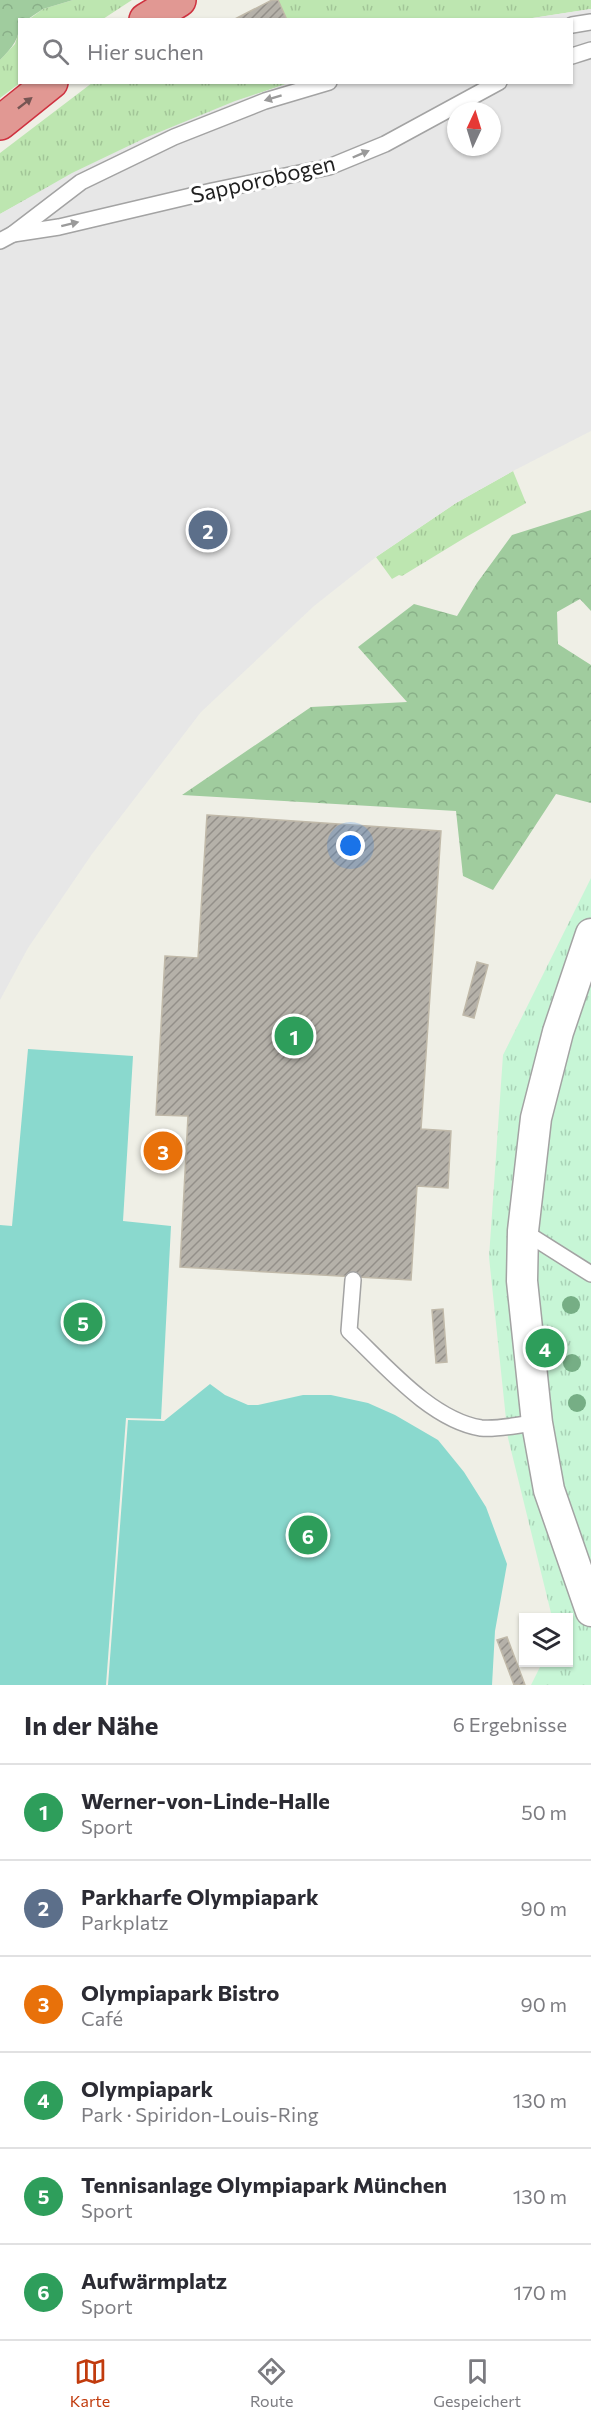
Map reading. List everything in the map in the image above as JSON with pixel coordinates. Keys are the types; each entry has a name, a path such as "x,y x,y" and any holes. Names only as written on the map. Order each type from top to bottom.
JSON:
{"highway":[{"path":"149,18 179,0"},
{"path":"0,123 49,84"}],"street":[{"path":"591,934 558,1032 536,1118 523,1231 522,1281 537,1423 549,1490 591,1611"}],"lane":[{"path":"573,25 591,22"},
{"path":"573,56 591,50"},
{"name":"Sapporobogen","path":"6,237 81,182 174,136 265,101 322,84"},
{"name":"Sapporobogen","path":"6,237 329,167 385,144 495,84"},
{"path":"523,1231 591,1274"},
{"path":"353,1280 349,1332 433,1407 458,1422 483,1428 537,1423"}],"green space":[{"path":"0,0 73,0 43,9 30,18 18,18 18,34 15,42 0,60"},
{"path":"73,0 132,0 105,18 31,18 43,9"},
{"path":"272,0 591,0 591,9 532,18 237,18"},
{"path":"18,34 19,84 0,98 0,60 15,44"},
{"path":"91,84 286,84 177,126 71,176 0,214 0,153"},
{"path":"513,471 526,503 402,576 399,575 392,579 376,557 456,503"},
{"path":"591,510 591,611 580,599 557,612 558,644 591,665 591,803 556,794 493,890 463,876 456,811 182,795 311,707 407,702 358,647 414,604 457,616 477,583 512,535"},
{"path":"591,878 591,1685 531,1685 540,1667 573,1667 573,1613 551,1613 508,1438 489,1257 503,1055"}],"shaded area":[{"path":"591,9 591,431 456,503 376,557 314,606 201,712 92,854 28,948 0,1000 0,214 72,173 145,138 235,101 286,84 573,84 573,18 532,18"},
{"path":"28,1049 133,1056 123,1221 171,1226 161,1419 126,1418 106,1685 0,1685 0,1225 12,1226"},
{"path":"210,1384 225,1395 248,1405 303,1395 331,1395 368,1403 395,1415 438,1440 464,1472 486,1507 507,1564 495,1631 492,1685 108,1685 128,1420 164,1421"}],"building":[{"path":"272,0 278,0 286,18 237,18"},
{"path":"207,815 441,831 421,1129 451,1131 448,1188 417,1186 411,1280 180,1267 188,1116 156,1115 165,956 198,958"},
{"path":"477,962 488,965 474,1018 463,1015"},
{"path":"443,1309 447,1362 436,1363 432,1310"},
{"path":"507,1637 525,1685 514,1685 497,1640"}],"place":[{"name":"Parkharfe Olympiapark","path":"208,530"},
{"name":"Werner-von-Linde-Halle","path":"294,1036"},
{"name":"Olympiapark Bistro","path":"163,1151"},
{"name":"Tennisanlage Olympiapark München","path":"83,1322"},
{"name":"Olympiapark","path":"545,1348"},
{"name":"Aufwärmplatz","path":"308,1535"}]}
